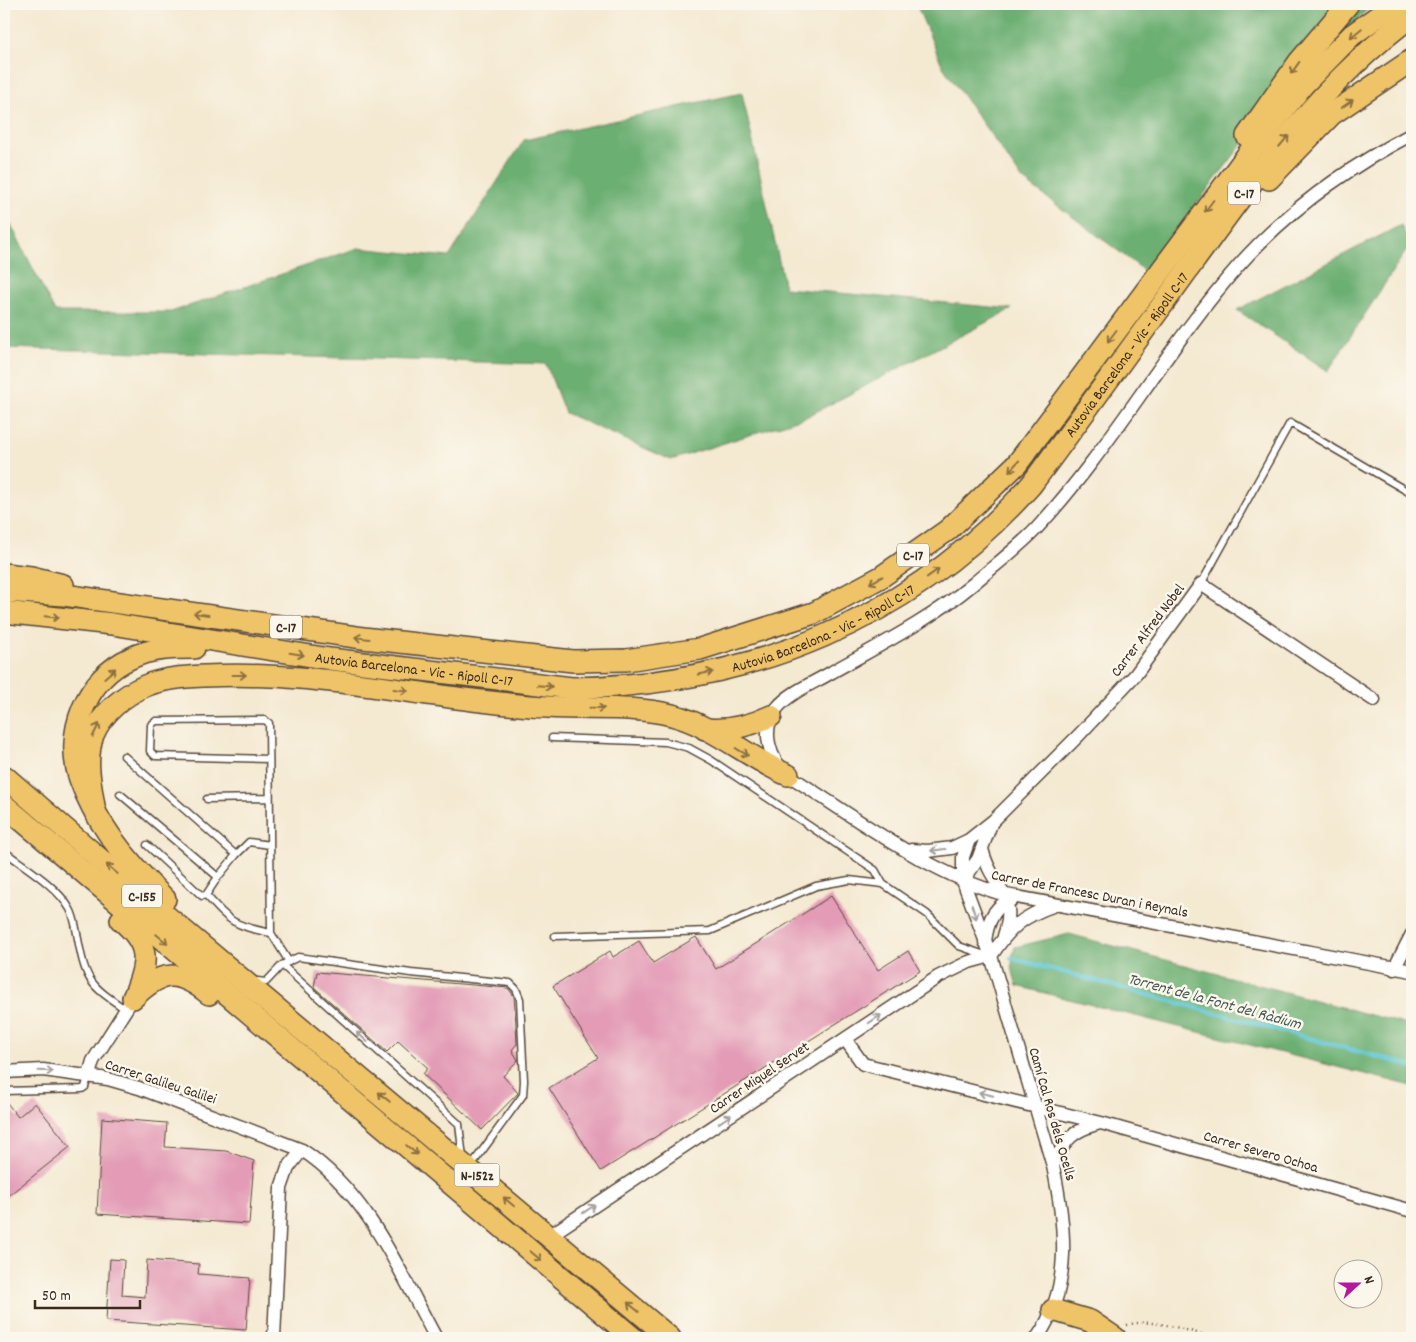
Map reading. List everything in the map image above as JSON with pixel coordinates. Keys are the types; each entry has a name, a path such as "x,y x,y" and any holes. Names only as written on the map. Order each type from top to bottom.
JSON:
{"highway":[{"path":"1239,167 1244,140 1263,111 1299,62 1348,4"},
{"name":"Autovia Barcelona - Vic - Ripoll C-17","path":"4,591 64,595 363,638 572,661 626,660 700,650 814,613 881,578 948,530 1017,464 1239,167 1303,85 1352,35 1395,4"},
{"name":"Autovia Barcelona - Vic - Ripoll C-17","path":"4,612 112,624 330,659 572,688 612,687 668,680 744,665 820,638 896,601 964,551 1001,519 1031,484 1100,392 1270,157 1322,95 1378,41 1412,16"},
{"path":"1100,392 1145,347 1266,183 1282,165 1332,114 1412,60"},
{"path":"4,574 31,577 145,606"},
{"path":"249,646 218,651 167,648 131,658 113,669 99,682 83,707 77,725 75,759 80,779 95,812 129,860 160,895 257,981 284,1013"},
{"path":"95,812 87,769 93,735 102,719 116,704 146,685 174,679 226,675 263,675 355,684 547,707 633,708 674,716 705,729 765,765 788,775"},
{"path":"705,729 719,730 743,727 771,716"},
{"name":"C-155","path":"4,776 153,905 284,1013"},
{"name":"N-152z","path":"4,805 633,1338"},
{"path":"20,819 42,847 72,878 138,936 155,966 166,976"},
{"path":"129,1003 145,965 145,950"},
{"path":"129,1003 145,986 166,976 179,976 195,982 301,1066 335,1085"},
{"name":"N-152z","path":"284,1013 670,1338"},
{"path":"1053,1310 1090,1321 1114,1336"}],"street":[{"path":"771,716 786,698 907,630 970,586 1036,530 1072,487 1183,336 1239,264 1279,225 1346,173 1412,134"},
{"name":"Carrer Alfred Nobel","path":"906,849 941,850 952,848 969,840 993,821 1079,735 1136,674 1201,584 1374,700"},
{"name":"Carrer de Francesc Duran i Reynals","path":"771,716 770,749 778,767 906,849 963,881 1010,897 1058,904 1412,971"},
{"name":"Carrer Alfred Nobel","path":"963,881 975,865 993,821"},
{"path":"963,881 962,858 969,840"},
{"path":"982,849 988,869 1010,897 1009,919 1004,936"},
{"name":"Camí Cal Ros dels Ocells","path":"963,881 991,956 1053,1166 1062,1217 1064,1251 1060,1282 1053,1310 1037,1338"},
{"path":"985,942 986,931 995,912 1010,897"},
{"path":"991,956 1004,936 1025,918 1058,904"},
{"path":"1394,969 1412,934"},
{"name":"Carrer Miquel Servet","path":"549,1236 953,968 991,956"},
{"path":"89,1075 93,1061 129,1003"},
{"name":"Carrer Severo Ochoa","path":"845,1039 864,1064 1101,1123 1412,1211"},
{"name":"Carrer Galileu Galilei","path":"4,1072 43,1070 89,1075 139,1088 302,1150 323,1164 349,1189 371,1220 436,1338"},
{"path":"1053,1166 1066,1140 1073,1133 1082,1128 1101,1123"},
{"path":"274,1338 281,1188 288,1168 302,1150"}],"lane":[{"path":"1201,584 1290,423 1412,494"},
{"path":"269,759 156,756 150,751 151,726 156,721 264,720 268,723 269,759 271,933 288,962"},
{"path":"552,738 666,742 689,748 711,760 875,870 883,884 927,914 959,946 991,956"},
{"path":"124,756 236,855"},
{"path":"120,794 218,877"},
{"path":"207,799 269,798"},
{"path":"147,845 202,896 206,894 248,842 270,845"},
{"path":"4,851 62,898 74,918 85,972 95,989 129,1003"},
{"path":"555,936 710,931 816,886 849,880 883,884"},
{"path":"206,894 229,920 245,928 271,933"},
{"path":"257,981 266,982 282,965 298,957 411,974 510,983 516,989 520,999 523,1095 466,1167"},
{"path":"282,965 459,1124 466,1167"},
{"path":"4,1091 82,1089 85,1087 89,1075"}],"path":[{"path":"1114,1336 1123,1326 1138,1323 1157,1324 1216,1338"}],"green space":[{"path":"916,4 1373,4 1268,111 1145,271 1022,179 943,67"},
{"path":"742,93 785,288 1012,309 806,417 671,460 565,413 546,364 4,348 4,211 55,312 171,312 358,248 449,257 524,140"},
{"path":"1401,225 1410,245 1328,371 1237,310"},
{"path":"1069,934 1412,1026 1412,1086 1017,986 1012,966 1015,947"}],"building":[{"path":"831,896 878,970 908,951 920,971 601,1171 549,1088 598,1058 553,986 610,951 613,957 639,941 653,963 696,937 716,969"},
{"path":"317,972 508,988 514,996 517,1044 512,1050 518,1060 503,1076 518,1093 482,1130 423,1074 428,1068 398,1041 387,1052 314,987"},
{"path":"4,1099 18,1117 35,1103 70,1147 4,1199"},
{"path":"102,1118 167,1123 165,1147 226,1151 254,1161 249,1224 97,1214"},
{"path":"110,1259 124,1260 122,1295 145,1297 147,1260 199,1264 198,1274 250,1278 246,1330 106,1321"}],"waterway":[{"name":"Torrent de la Font del Ràdium","path":"1011,958 1412,1066"}]}
